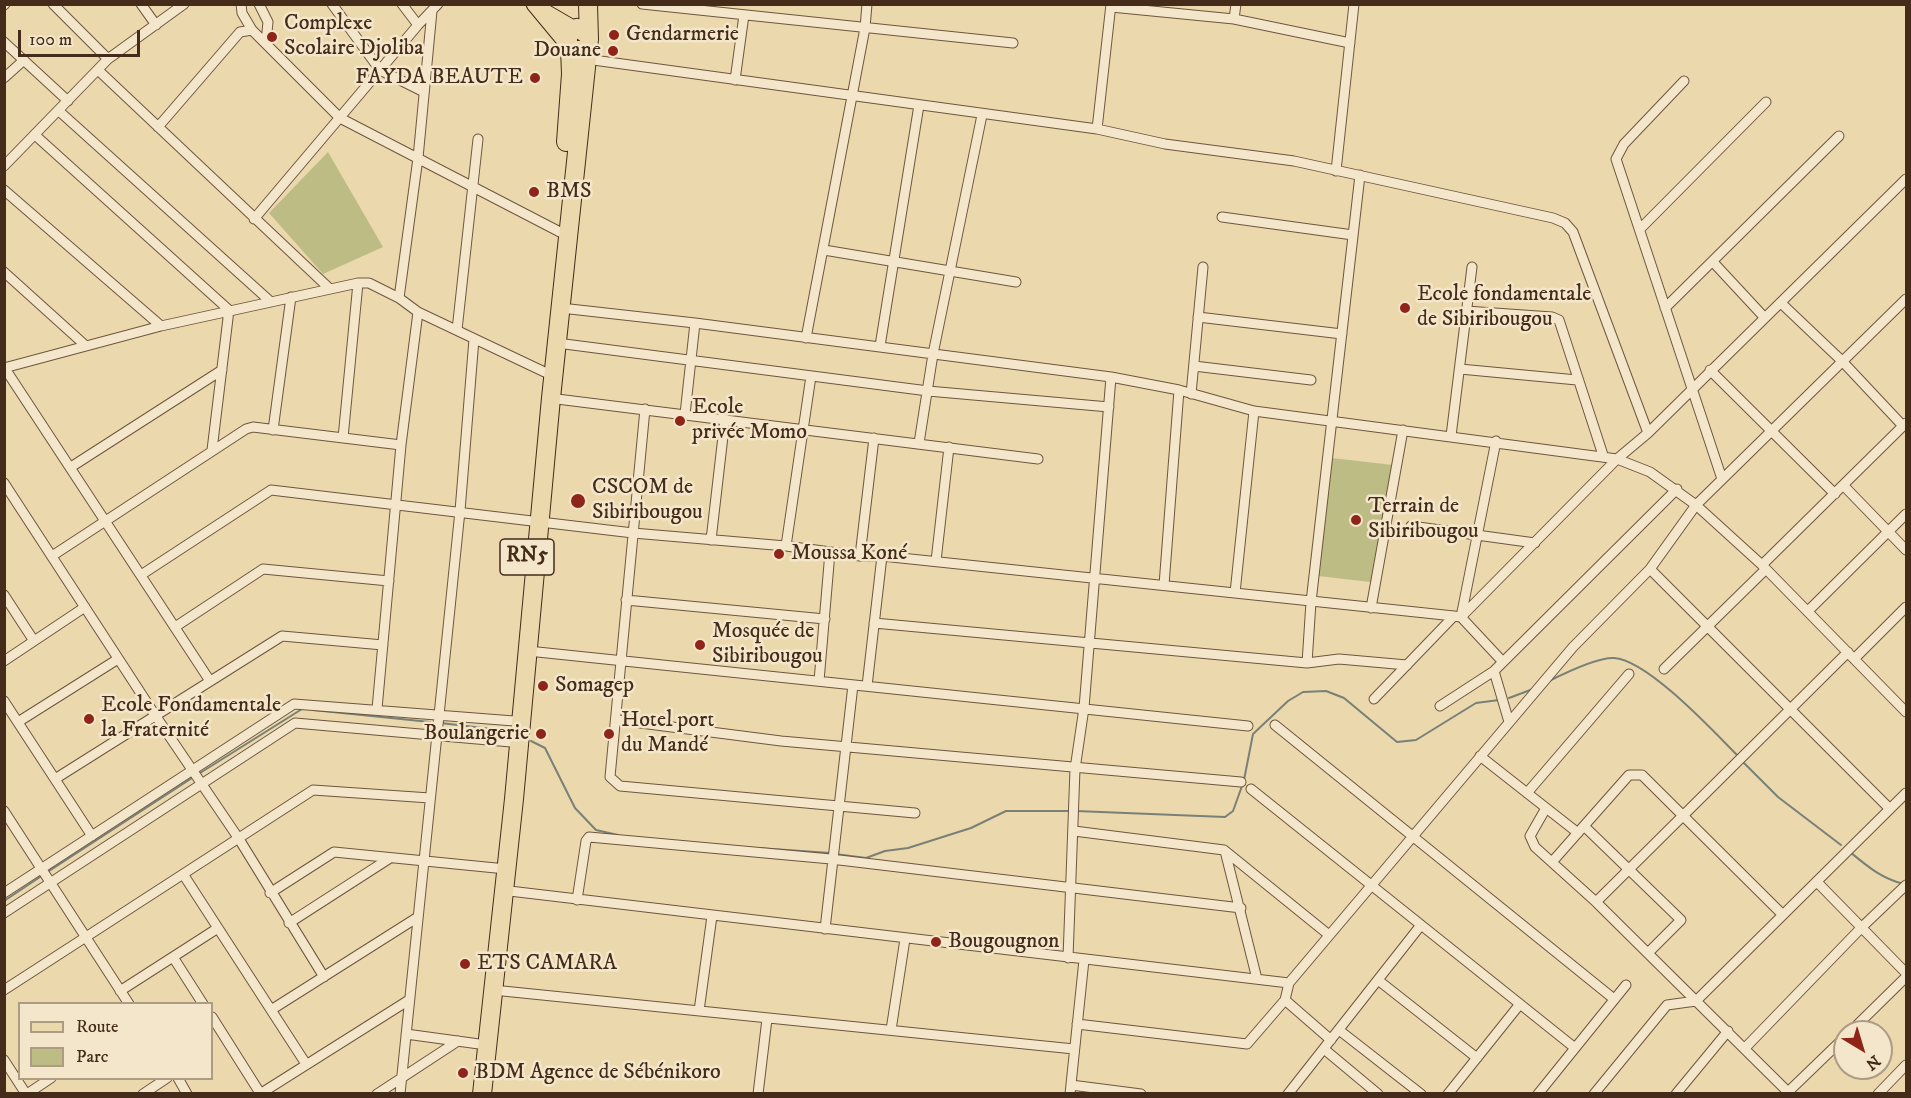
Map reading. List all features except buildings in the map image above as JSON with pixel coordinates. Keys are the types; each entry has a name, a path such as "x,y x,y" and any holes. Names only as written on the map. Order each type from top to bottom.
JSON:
{"highway":[{"name":"RN5","path":"550,374 557,343 561,308 581,4"},
{"name":"RN5","path":"482,1094 493,990 511,742 550,374 571,74 588,4"},
{"name":"RN5","path":"502,868 528,651 535,521"},
{"name":"RN5","path":"474,1094 500,890"}],"main road":[{"path":"534,4 578,41"}],"street":[{"path":"53,4 108,59"},
{"path":"141,4 156,25"},
{"path":"4,166 108,59 184,4"},
{"path":"241,4 242,13 252,30 340,118 560,232"},
{"path":"259,4 268,22 266,42"},
{"path":"332,4 380,70 424,92"},
{"path":"402,4 418,25"},
{"path":"642,4 1013,43"},
{"path":"806,338 866,28 867,4"},
{"path":"1234,19 1236,4"},
{"path":"1336,171 1354,4"},
{"path":"1096,129 1111,5 1234,19 1350,43"},
{"path":"254,219 418,25 435,8"},
{"path":"399,298 435,8"},
{"path":"735,80 744,15"},
{"path":"158,127 240,32 252,30"},
{"path":"578,41 735,80 1096,129 1166,144 1294,161 1553,218 1565,223 1573,232 1648,433"},
{"path":"4,42 68,101"},
{"path":"4,78 24,60"},
{"path":"98,70 330,289"},
{"path":"1684,81 1618,152 1617,166 1722,479"},
{"path":"1640,229 1766,102"},
{"path":"880,346 919,105"},
{"path":"59,111 271,302"},
{"path":"919,443 933,354 982,115"},
{"path":"35,135 229,310"},
{"path":"1665,308 1839,136"},
{"path":"457,330 478,139"},
{"path":"1307,663 1311,602 1360,175"},
{"path":"1374,699 1906,179"},
{"path":"4,190 161,326"},
{"path":"1222,217 1353,235"},
{"path":"824,250 1017,282"},
{"path":"1713,262 1765,318"},
{"path":"1191,394 1203,267"},
{"path":"1451,436 1472,267"},
{"path":"4,272 86,346"},
{"path":"343,438 358,283"},
{"path":"210,681 5,368 229,310 358,283 369,283 399,298 417,312 550,374"},
{"path":"273,430 291,297"},
{"path":"1077,1024 1247,1044 1285,1000 1288,983 1573,647 1650,569 1696,505 1906,299"},
{"path":"1664,669 1905,424 1781,303"},
{"path":"561,308 695,322 1111,376 1179,390 1254,411 1603,455 1617,459 1650,472 1677,489 1696,505 1764,567 1906,712"},
{"path":"212,450 229,310"},
{"path":"1466,311 1559,320 1603,455"},
{"path":"377,709 401,446 417,312"},
{"path":"1198,317 1342,334"},
{"path":"685,414 695,322"},
{"path":"400,1094 460,511 474,339"},
{"path":"557,343 927,391 1109,407"},
{"path":"1194,366 1311,380"},
{"path":"1460,369 1577,380"},
{"path":"70,468 222,370"},
{"path":"1710,370 1834,494"},
{"path":"786,546 811,376"},
{"path":"1068,958 1075,769 1084,708 1111,376"},
{"path":"1164,585 1179,390"},
{"path":"547,397 1038,459"},
{"path":"645,410 610,777 620,786 915,813"},
{"path":"1235,593 1254,411"},
{"path":"711,540 724,420"},
{"path":"52,556 246,429 253,427 401,446"},
{"path":"1371,608 1402,430"},
{"path":"860,556 874,438"},
{"path":"1457,616 1496,441"},
{"path":"936,561 949,447"},
{"path":"4,483 155,716 239,839 270,893 324,977"},
{"path":"1843,485 1906,550"},
{"path":"1440,706 1494,671 1677,489"},
{"path":"141,575 271,490 396,503 633,533 786,546 860,556 936,561 1457,616 1503,662"},
{"path":"1808,611 1906,514"},
{"path":"1411,526 1535,543"},
{"path":"819,681 830,552"},
{"path":"867,686 882,556"},
{"path":"175,627 263,569 389,581"},
{"path":"1650,569 1890,809"},
{"path":"4,595 34,641"},
{"path":"626,600 825,619"},
{"path":"4,661 85,607"},
{"path":"1596,902 1790,710 1906,607"},
{"path":"874,623 1307,663 1339,659 1407,665"},
{"path":"55,779 282,636 383,645"},
{"path":"528,651 1248,726"},
{"path":"18,722 118,659"},
{"path":"1494,671 1509,722"},
{"path":"1527,793 1629,674"},
{"path":"825,930 831,859 853,685"},
{"path":"1899,704 1906,696"},
{"path":"4,701 92,836"},
{"path":"4,893 294,704 514,720"},
{"path":"617,720 845,747 1241,782"},
{"path":"4,913 295,723 511,742"},
{"path":"1275,725 1614,999"},
{"path":"1480,756 1546,808 1581,830 1630,869 1681,920 1648,953"},
{"path":"1552,862 1629,775 1634,774 1642,776 1684,815 1783,915"},
{"path":"1251,789 1575,1048"},
{"path":"4,990 313,790 430,798"},
{"path":"1594,1094 1667,1005 1696,1001 1906,793"},
{"path":"1546,808 1530,836 1532,842 1789,1093 1833,1049"},
{"path":"4,812 128,1002"},
{"path":"1074,831 1224,850 1329,935"},
{"path":"577,900 586,841 589,837 831,859 1241,908"},
{"path":"1224,850 1241,908 1257,979"},
{"path":"270,893 334,852 502,868"},
{"path":"289,923 390,858"},
{"path":"183,874 306,1064"},
{"path":"1817,882 1906,975 1862,1020"},
{"path":"1745,1048 1906,885"},
{"path":"500,890 1288,983"},
{"path":"699,1011 712,916"},
{"path":"271,1010 418,917"},
{"path":"1288,1094 1421,925"},
{"path":"120,991 218,928"},
{"path":"891,1030 905,939"},
{"path":"173,957 202,1002"},
{"path":"1084,960 1070,1089 1141,1094"},
{"path":"1378,980 1477,1058"},
{"path":"1538,1094 1626,985"},
{"path":"493,990 1074,1049"},
{"path":"213,1019 260,1093 409,1000"},
{"path":"1285,1000 1331,1040"},
{"path":"1448,1094 1520,1004"},
{"path":"758,1094 767,1018"},
{"path":"1339,1030 1421,1094"},
{"path":"1676,1094 1728,1031"},
{"path":"406,1034 479,1044"},
{"path":"377,1094 458,1041"},
{"path":"1324,1049 1378,1094"},
{"path":"4,1060 26,1094 48,1080"},
{"path":"1878,1094 1906,1065"},
{"path":"143,1094 164,1080"},
{"path":"179,1080 188,1094"}],"green space":[{"path":"328,152 383,247 323,274 269,213"},
{"name":"Terrain de Sibiribougou","path":"1332,458 1393,465 1379,583 1318,576"}],"waterway":[{"path":"1549,681 1581,666 1607,658 1628,662 1644,671 1680,699 1739,757"},
{"path":"1509,698 1533,689"},
{"path":"1244,780 1253,734 1288,701 1303,692 1326,691 1344,698 1397,742 1416,740 1476,703 1499,700"},
{"path":"200,773 302,709"},
{"path":"313,710 430,722"},
{"path":"441,723 500,730"},
{"path":"531,741 545,748 575,808 596,830 618,835"},
{"path":"1743,762 1778,797 1841,845"},
{"path":"49,871 192,778"},
{"path":"1076,811 1225,817 1233,811 1242,786"},
{"path":"835,854 866,858 885,851 908,848 971,828 1006,811 1070,811"},
{"path":"758,848 830,853"},
{"path":"1850,852 1882,875 1904,884"},
{"path":"4,901 40,877"}],"place":[{"name":"Gendarmerie","path":"614,35"},
{"name":"Complexe Scolaire Djoliba","path":"272,37"},
{"name":"Douane","path":"613,51"},
{"name":"FAYDA BEAUTE","path":"535,78"},
{"name":"BMS","path":"534,192"},
{"name":"Ecole fondamentale de Sibiribougou","path":"1405,308"},
{"name":"Ecole privée Momo","path":"680,421"},
{"name":"CSCOM de Sibiribougou","path":"578,501"},
{"name":"Terrain de Sibiribougou","path":"1356,520"},
{"name":"Moussa Koné","path":"779,554"},
{"name":"Mosquée de Sibiribougou","path":"700,645"},
{"name":"Somagep","path":"543,686"},
{"name":"Ecole Fondamentale la Fraternité","path":"89,719"},
{"name":"Boulangerie","path":"541,734"},
{"name":"Hotel port du Mandé","path":"609,734"},
{"name":"Bougougnon","path":"936,942"},
{"name":"ETS CAMARA","path":"465,964"},
{"name":"BDM Agence de Sébénikoro","path":"463,1073"}]}
